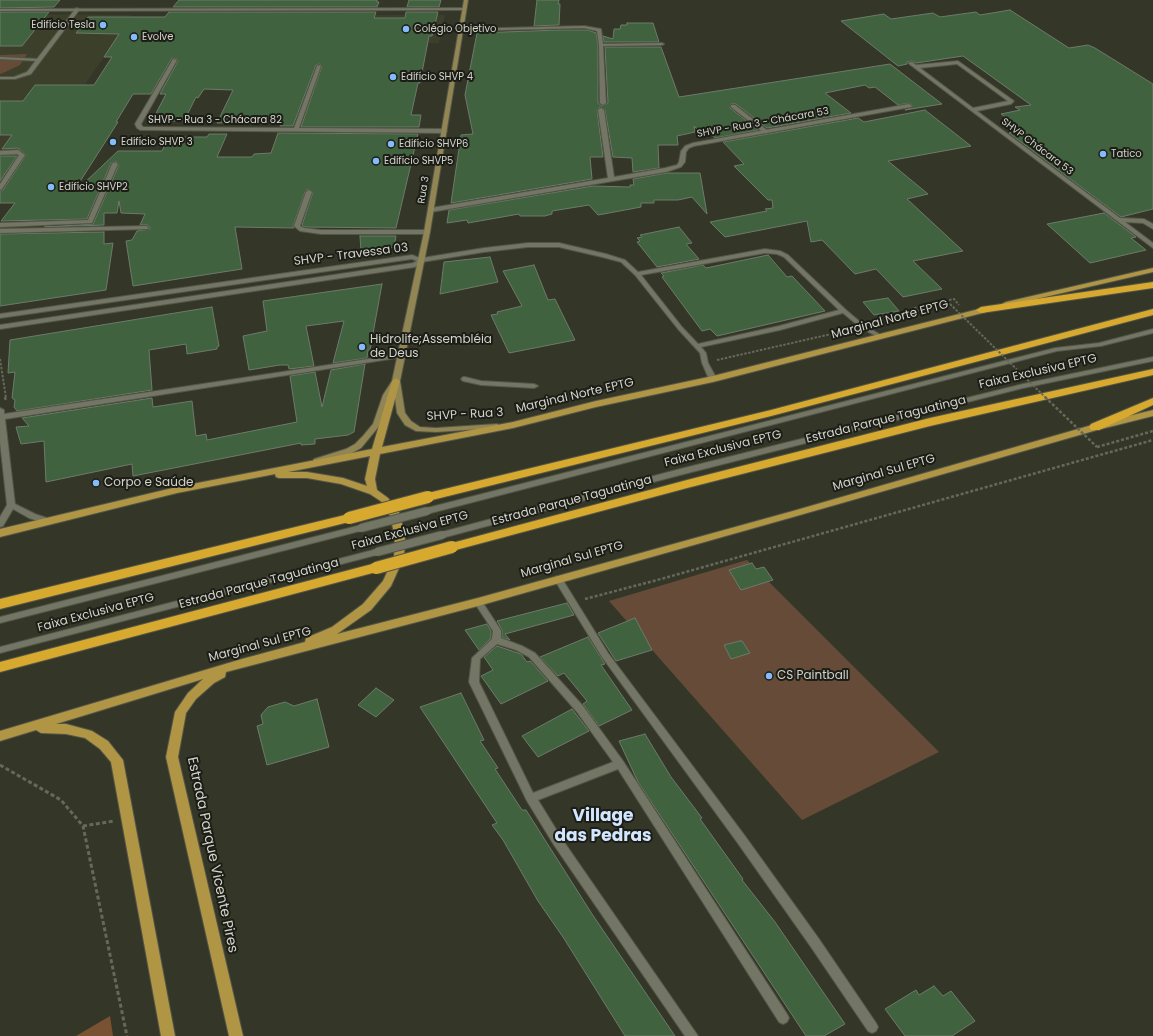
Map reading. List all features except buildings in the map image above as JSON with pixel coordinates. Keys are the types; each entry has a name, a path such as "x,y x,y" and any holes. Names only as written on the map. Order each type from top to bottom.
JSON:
{"highway":[{"path":"981,310 1153,284"},
{"path":"0,604 771,413 1153,312"},
{"name":"Estrada Parque Taguatinga","path":"0,667 452,548 687,484 930,422 1153,372"},
{"path":"1095,427 1153,401"}],"main road":[{"name":"Rua 3","path":"396,381 422,260 466,0"},
{"name":"Marginal Norte EPTG","path":"0,533 177,490 513,425 596,404 713,379 981,310 1153,270"},
{"name":"SHVP - Rua 3","path":"396,381 401,413 408,423 419,429 466,429 513,425"},
{"path":"373,492 370,479 372,465 396,381"},
{"path":"301,466 349,451 358,446 376,425 387,395 396,381"},
{"name":"Marginal Sul EPTG","path":"0,736 242,663 478,602 793,514 1095,427 1153,413"},
{"path":"253,475 307,475 343,481 373,492 385,500 394,512 400,536 399,557 387,583 367,607 336,630 282,653"},
{"name":"Estrada Parque Vicente Pires","path":"236,1036 172,757 181,712 192,696 210,680 242,663"},
{"path":"17,731 49,727 88,734 104,745 117,760 129,818 168,1036"}],"street":[{"path":"0,10 464,9"},
{"path":"0,78 15,78 26,75 78,10"},
{"path":"460,30 592,28 599,30 603,103"},
{"path":"601,45 662,44"},
{"path":"0,58 39,60"},
{"name":"SHVP - Rua 3 - Chácara 82","path":"175,60 142,116 138,127 147,129 444,131"},
{"path":"915,67 958,62 1011,101 1009,103 972,110"},
{"name":"SHVP Chácara 53","path":"910,63 1153,246"},
{"name":"SHVP - Rua 3 - Chácara 82","path":"296,130 319,66"},
{"path":"733,106 766,132"},
{"name":"SHVP - Rua 3 - Chácara 53","path":"431,210 666,170 679,166 682,162 683,152 687,147 909,106"},
{"path":"601,110 611,179"},
{"path":"0,153 21,153 21,158 0,188"},
{"path":"0,225 90,222 115,164"},
{"path":"309,192 297,226 302,230 321,232 427,232"},
{"path":"1119,220 1144,221 1153,227"},
{"path":"0,231 146,228"},
{"path":"422,260 506,247 559,245 604,255 623,262 637,274 680,328 703,353 705,363 713,379"},
{"path":"637,274 765,251 778,252 786,256 844,312 863,327 880,336"},
{"name":"SHVP - Travessa 03","path":"0,316 412,257 422,260"},
{"name":"SHVP - Travessa 03","path":"0,327 415,265 422,260"},
{"path":"696,346 780,328 844,312"},
{"name":"Faixa Exclusiva EPTG","path":"0,620 1056,349 1099,344 1153,331"},
{"path":"0,524 3,516 11,505 0,415 401,356"},
{"name":"Faixa Exclusiva EPTG","path":"0,650 680,472 1023,386 1153,359"},
{"path":"465,379 481,384 534,386"},
{"path":"11,505 32,516 47,521"},
{"path":"558,579 605,655 746,845 872,1027"},
{"path":"478,602 496,631 496,640 476,658 474,682 531,798 558,842 692,1036"},
{"path":"496,640 519,648 532,655 580,709 620,764 783,1018"},
{"path":"531,798 620,764"}],"path":[{"path":"960,305 954,300 915,308 918,311 950,304 1097,446 1153,431"},
{"path":"573,602 661,579 1153,440"},
{"path":"0,765 61,800 83,826 127,1036"},
{"path":"83,826 129,818"}],"shaded area":[{"path":"0,14 131,15 132,17 83,87 31,190 0,191"},
{"name":"Colégio Objetivo","path":"374,15 445,15 439,43 366,43"},
{"path":"27,54 20,65 0,74 0,55"},
{"name":"CS Paintball","path":"747,560 939,752 802,820 609,601"},
{"path":"110,1016 113,1036 76,1036"}],"place":[{"name":"Edifício Tesla","path":"103,25"},
{"name":"Colégio Objetivo","path":"406,29"},
{"name":"Evolve","path":"134,37"},
{"name":"Edifício SHVP 4","path":"393,77"},
{"name":"Edifício SHVP 3","path":"113,142"},
{"name":"Edifício SHVP6","path":"391,144"},
{"name":"Tatico","path":"1103,154"},
{"name":"Edifício SHVP5","path":"376,161"},
{"name":"Edifício SHVP2","path":"51,187"},
{"name":"Hidrolife;Assembléia de Deus","path":"362,347"},
{"name":"Corpo e Saúde","path":"96,483"},
{"name":"CS Paintball","path":"769,676"}],"district":[{"name":"Village das Pedras","path":"603,827"}]}
